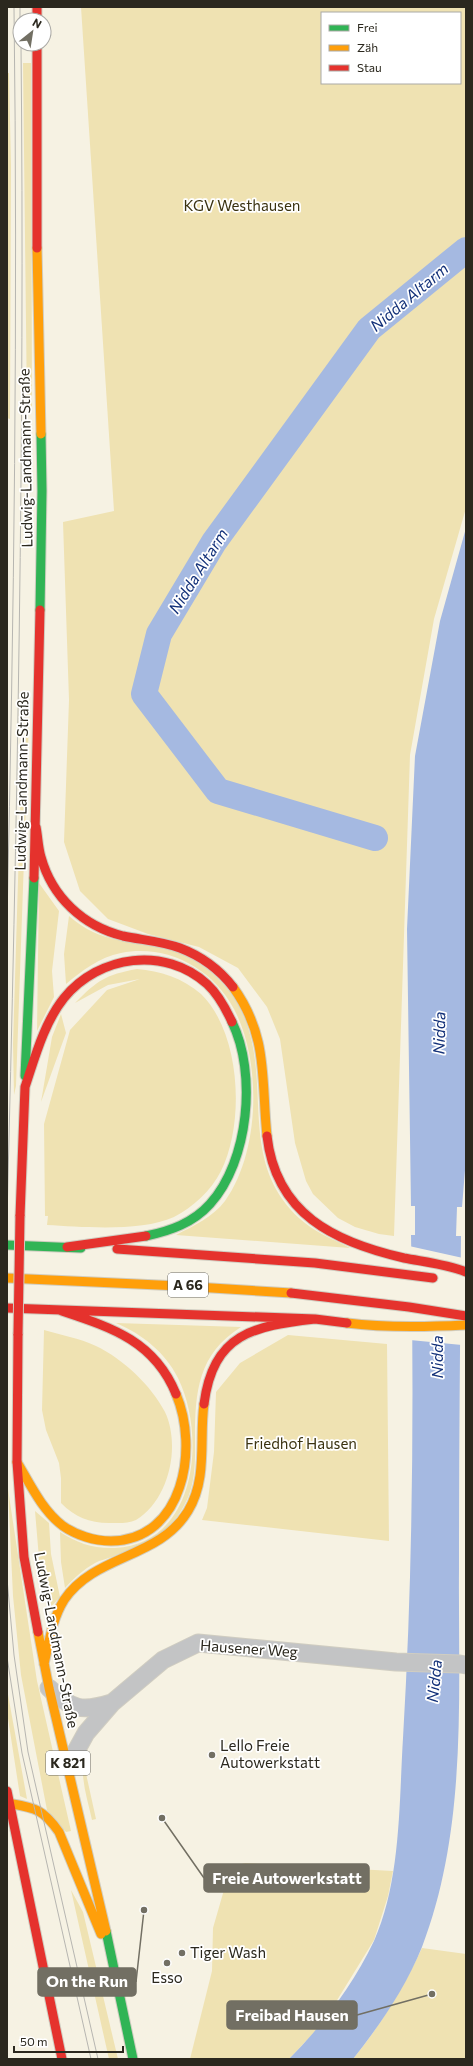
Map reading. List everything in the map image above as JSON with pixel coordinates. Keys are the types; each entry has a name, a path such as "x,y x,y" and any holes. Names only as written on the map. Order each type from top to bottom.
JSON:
{"main road":[{"name":"Ludwig-Landmann-Straße","path":"37,52 36,207 42,491 36,827 20,1216 17,1462 24,1557 44,1664 113,1961 133,2059"},
{"path":"36,827 41,860 48,878 66,906 90,923 115,934 166,943 182,948 206,962 220,973 235,990 252,1020 261,1053 266,1140 269,1158 285,1192 311,1220 346,1240 369,1248 404,1258 456,1268 466,1272"},
{"path":"25,1087 50,1018 65,996 86,976 102,967 121,961 144,959 164,961 187,970 206,984 223,1002 234,1026 244,1058 246,1086 243,1133 231,1176 218,1198 203,1212 172,1230 150,1235 67,1247"},
{"name":"A 66","path":"7,1245 215,1254 443,1279"},
{"name":"A 66","path":"7,1278 210,1286 369,1301 466,1316"},
{"path":"7,1308 315,1319 369,1326 423,1327 466,1325"},
{"path":"17,1462 39,1499 54,1518 70,1530 93,1539 105,1541 129,1539 150,1529 167,1514 180,1492 185,1463 185,1432 178,1400 163,1369 137,1343 121,1333 59,1310"},
{"path":"44,1664 57,1614 65,1600 78,1583 98,1568 150,1547 162,1540 182,1521 190,1509 195,1496 202,1464 205,1389 216,1360 234,1341 254,1330 264,1326 315,1319"},
{"path":"7,1791 8,1802 62,2059"},
{"path":"8,1802 35,1808 49,1818 59,1832 72,1868 113,1961"},
{"path":"7,1849 20,1856"}],"street":[{"name":"Hausener Weg","path":"69,1768 75,1753 86,1734 112,1703 163,1660 198,1643 405,1662 463,1664"},
{"name":"Hausener Weg","path":"49,1688 68,1704 82,1709 92,1709 112,1703"}],"green space":[{"name":"KGV Westhausen","path":"81,7 466,7 466,508 434,619 410,755 394,1236 379,1234 355,1227 338,1218 313,1194 306,1181 295,1143 280,1039 267,1007 238,968 199,947 148,934 108,919 80,891 64,842 69,700 63,522 114,511"},
{"path":"23,63 31,63 32,410 27,409"},
{"path":"7,73 9,73 11,166 10,419 7,418"},
{"path":"23,718 29,718 16,1086 14,1095 13,1044"},
{"path":"39,883 59,911 52,971 54,997 37,1031"},
{"path":"69,916 93,932 105,937 168,949 186,956 202,965 217,977 229,991 245,1020 253,1049 257,1080 261,1141 268,1170 281,1197 305,1223 321,1234 350,1248 176,1235 202,1221 220,1207 237,1181 245,1158 251,1133 253,1080 243,1030 234,1009 225,994 214,982 201,971 186,962 171,956 155,952 138,951 113,955 91,965 66,984 64,954"},
{"path":"137,969 171,976 187,984 201,994 214,1011 224,1031 231,1054 235,1079 236,1104 234,1129 229,1151 221,1171 207,1192 195,1203 174,1217 161,1222 129,1227 47,1225 48,1216 45,1216 44,1124 70,1030 107,990 140,979 108,985 75,1003 96,984 109,976"},
{"path":"61,1014 66,1033 41,1102 52,1037"},
{"path":"116,1323 241,1327 216,1349 202,1375 196,1405 193,1481 183,1508 167,1528 158,1535 125,1552 91,1565 79,1574 65,1588 61,1562 60,1532 79,1542 107,1548 115,1548 142,1542 163,1528 178,1508 188,1484 192,1457 192,1429 187,1402 178,1378 160,1352 144,1338"},
{"path":"44,1330 90,1343 106,1351 126,1365 144,1383 152,1392 165,1412 170,1426 172,1440 172,1456 169,1471 164,1486 157,1499 147,1511 136,1520 122,1523 95,1522 77,1515 61,1503 61,1478 59,1463 46,1430 42,1410"},
{"name":"Friedhof Hausen","path":"288,1335 387,1344 389,1541 202,1520 207,1508 214,1452 216,1392 240,1363"},
{"path":"8,1489 37,1681 71,1831 66,1832 47,1810 21,1675 13,1596"},
{"path":"35,1511 49,1523 51,1554 60,1597 48,1610 40,1570"},
{"path":"7,1689 27,1799 20,1796 7,1712"},
{"path":"86,1750 85,1769 96,1819 92,1820 83,1776"},
{"path":"245,1863 393,1871 388,1896 374,1940 323,2023 289,2059 190,2059 212,1971 213,1928 228,1876 238,1865"},
{"path":"71,1890 83,1912 118,2059 109,2059"},
{"path":"422,1948 466,1954 466,2059 353,2059 391,2006"}],"water":[{"name":"Nidda","path":"466,528 466,1158 462,1207 457,1207 456,1236 461,1236 459,1712 454,1808 447,1855 437,1901 416,1962 392,2005 353,2059 289,2059 314,2032 336,2004 347,1989 366,1957 383,1918 394,1868 399,1815 411,1549 411,1235 415,1235 415,1206 411,1206 407,929 415,756 440,621"}],"pier":[{"path":"409,1246 463,1258 462,1345 410,1340"}],"waterway":[{"name":"Nidda Altarm","path":"375,838 218,791 144,694 159,634 214,542 369,329 466,250"}],"tram line":[{"path":"7,920 15,464 16,235 14,7"},
{"path":"20,7 20,12"},
{"path":"7,1218 14,925 21,484 21,52"},
{"path":"7,1579 14,1655 28,1752 98,2059"},
{"path":"7,1657 22,1753 91,2059"}],"traffic: fast":[{"path":"40,610 42,491 41,434"},
{"path":"25,1076 34,878"},
{"path":"146,1236 172,1229 189,1221 203,1211 223,1186 233,1165 241,1141 245,1116 246,1091 245,1066 240,1043 232,1022"},
{"path":"7,1245 81,1248"},
{"path":"106,1931 133,2059"}],"traffic: slow":[{"path":"37,248 41,434"},
{"path":"233,987 245,1005 258,1041 263,1077 267,1136"},
{"path":"7,1278 291,1293"},
{"path":"347,1323 406,1327 465,1325"},
{"path":"17,1462 43,1505 63,1526 79,1535 98,1540 111,1541 136,1537 155,1525 170,1508 180,1487 185,1464 186,1440 183,1416 176,1394"},
{"path":"44,1664 51,1631 60,1607 77,1585 92,1573 161,1539 176,1527 188,1511 194,1498 201,1472 204,1404"},
{"path":"38,1632 49,1688 106,1931"},
{"path":"7,1803 37,1810 48,1818 59,1832 101,1934"}],"traffic: jam":[{"path":"37,7 37,12"},
{"path":"37,52 37,248"},
{"path":"34,878 40,610"},
{"path":"36,827 41,857 53,885 61,897 82,917 95,925 123,936 166,944 188,951 216,969 233,987"},
{"path":"25,1087 36,1052 46,1029 64,998 78,983 95,972 114,965 133,961 153,960 172,964 190,972 207,984 219,997 232,1022"},
{"path":"20,1216 25,1087"},
{"path":"267,1136 273,1163 282,1186 296,1205 313,1220 332,1233 354,1243 378,1251 404,1258 443,1265 466,1272"},
{"path":"18,1334 20,1216"},
{"path":"67,1247 146,1236"},
{"path":"117,1249 315,1263 433,1278"},
{"path":"291,1293 409,1307 466,1316"},
{"path":"7,1308 315,1319 347,1323"},
{"path":"59,1310 113,1330 143,1348 156,1360 167,1376 176,1394"},
{"path":"204,1404 209,1380 217,1362 227,1348 240,1338 255,1330 273,1325 315,1319"},
{"path":"18,1334 17,1462 24,1557 38,1632"},
{"path":"7,1791 62,2059"}],"place":[{"name":"Lello Freie Autowerkstatt","path":"212,1755"},
{"name":"Freie Autowerkstatt","path":"162,1818"},
{"name":"On the Run","path":"144,1910"},
{"name":"Tiger Wash","path":"182,1953"},
{"name":"Esso","path":"167,1963"},
{"name":"Freibad Hausen","path":"432,1994"}]}
